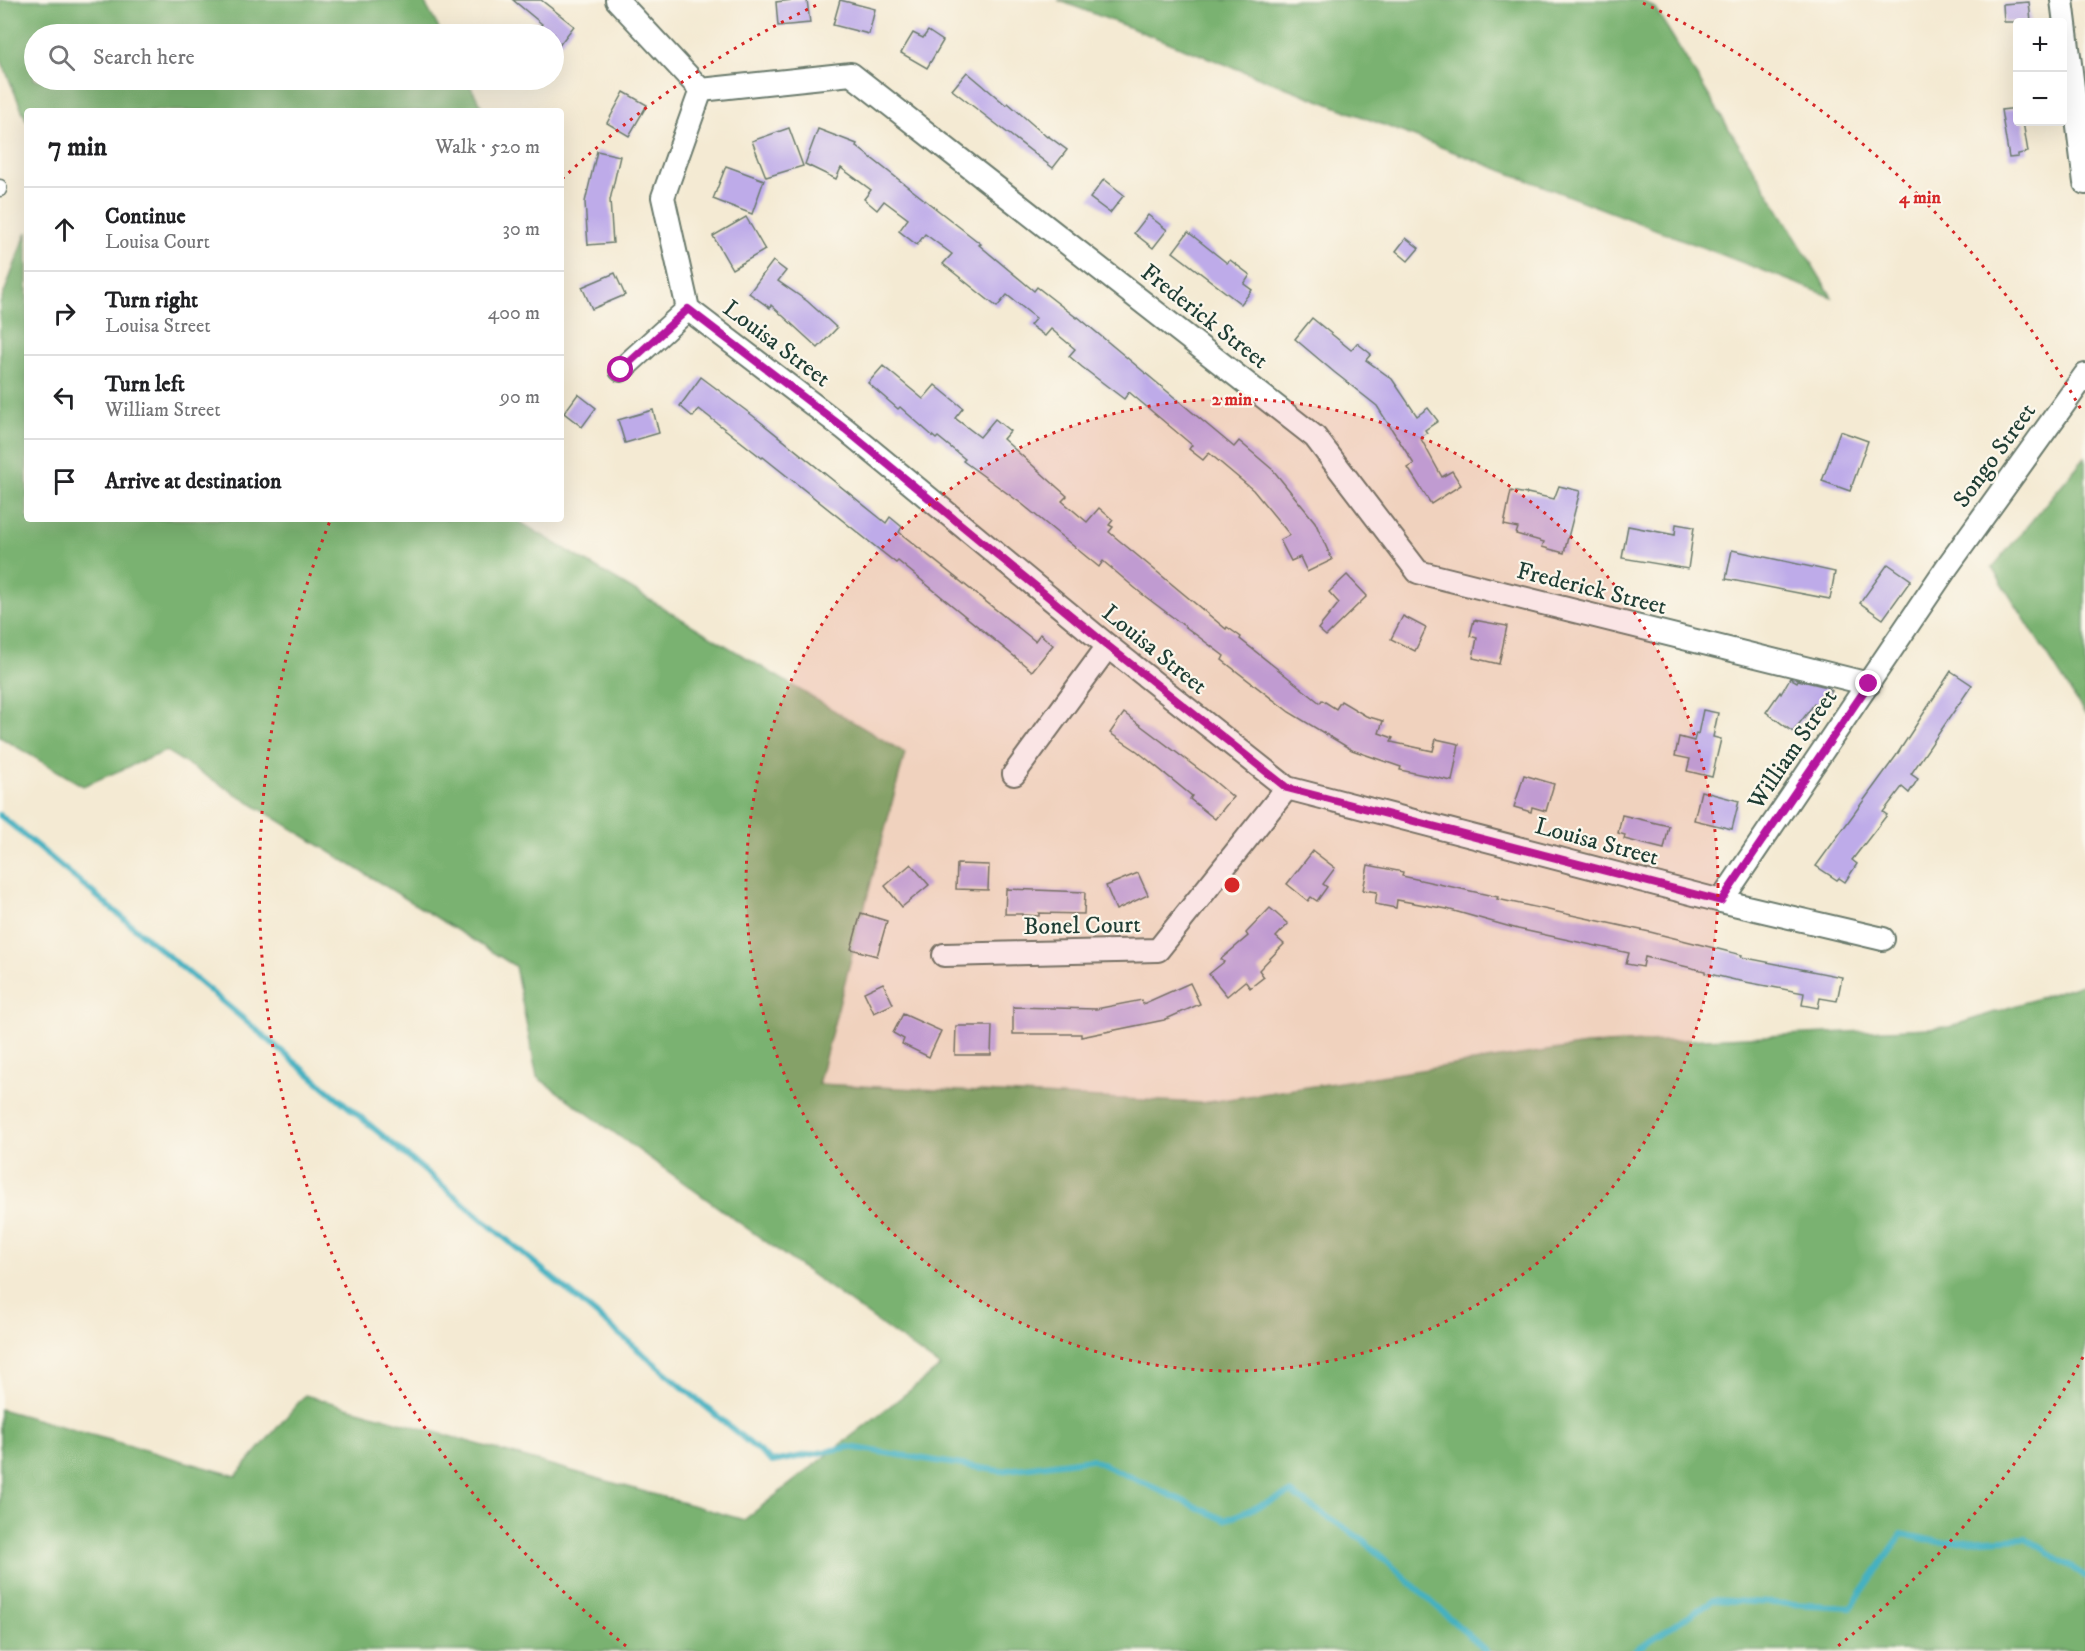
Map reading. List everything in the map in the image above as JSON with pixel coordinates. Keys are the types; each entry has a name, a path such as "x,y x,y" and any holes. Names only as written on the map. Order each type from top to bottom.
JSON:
{"street":[{"path":"617,0 701,90"},
{"path":"2062,0 2085,183"},
{"name":"Frederick Street","path":"701,90 852,74 1316,436 1418,572 1869,684"},
{"name":"Louisa Street","path":"701,90 663,197 688,309 845,429 1108,646 1287,788 1721,901 1883,939"},
{"path":"621,370 688,309"},
{"name":"Songo Street","path":"1947,567 2085,375"},
{"name":"William Street","path":"1721,901 1947,567"},
{"path":"1014,774 1108,646"},
{"name":"Bonel Court","path":"944,955 1158,950 1287,788"}],"green space":[{"path":"0,0 423,0 436,24 24,24 24,90 472,90 482,108 24,108 24,115 0,57"},
{"path":"1058,0 1641,0 1655,8 1832,297"},
{"path":"24,240 24,522 520,522 905,753 818,1084 1202,1103 1586,1045 1949,1027 2085,983 2085,1651 0,1651 0,1409 236,1476 305,1395 744,1520 940,1367 537,1077 515,966 166,751 83,786 0,737 0,304"},
{"path":"2085,457 2085,714 1992,568"}],"building":[{"path":"513,0 541,0 574,26 564,39 564,24 542,24"},
{"path":"807,0 810,23 778,26 776,2"},
{"path":"840,0 875,9 869,34 833,25"},
{"path":"2029,2 2031,18 2013,18 2013,22 2004,22 2003,4"},
{"path":"928,31 943,41 927,68 901,53 913,33 923,38"},
{"path":"967,72 1047,137 1067,150 1053,168 952,90"},
{"path":"624,92 647,105 629,136 607,123"},
{"path":"2013,109 2013,126 2024,126 2028,152 2018,154 2018,157 2009,158 2001,110"},
{"path":"789,128 803,166 766,177 752,141"},
{"path":"818,129 857,144 856,146 981,244 979,245 1034,291 1037,287 1078,317 1234,447 1239,441 1273,470 1315,522 1332,560 1307,572 1300,557 1291,561 1280,540 1290,535 1253,490 1209,453 1203,460 1189,449 1192,445 1129,392 1124,399 1082,367 1069,356 1075,349 1051,329 1045,336 1030,325 1036,318 1007,295 997,307 943,264 952,254 925,234 917,245 899,231 908,219 884,201 877,210 864,199 871,190 841,168 836,179 805,164"},
{"path":"597,151 620,156 610,200 613,243 588,245 585,202"},
{"path":"726,166 764,180 752,214 713,199"},
{"path":"1104,179 1124,195 1110,213 1090,198"},
{"path":"1148,215 1167,230 1153,248 1134,233"},
{"path":"746,217 765,250 732,269 713,236"},
{"path":"1188,232 1227,263 1230,260 1250,275 1244,284 1252,290 1241,304 1173,252"},
{"path":"1406,238 1419,248 1408,261 1396,251"},
{"path":"773,261 786,271 778,281 807,301 837,328 818,348 771,305 770,308 749,293"},
{"path":"615,273 625,295 592,309 582,287"},
{"path":"1312,318 1351,350 1357,343 1371,354 1366,360 1392,379 1417,416 1428,408 1438,421 1425,430 1427,433 1420,437 1442,477 1452,471 1461,485 1431,504 1408,468 1414,464 1377,406 1295,339"},
{"path":"883,366 923,399 935,385 963,408 955,418 980,437 995,419 1010,431 1003,439 1067,496 1062,501 1087,522 1099,508 1113,520 1109,525 1113,527 1109,532 1320,703 1322,700 1336,709 1341,701 1366,716 1383,721 1379,733 1393,738 1391,742 1433,751 1436,739 1459,744 1452,781 1400,770 1401,767 1352,750 1289,712 1222,660 1224,656 1142,594 1103,561 1099,567 1022,504 963,461 965,459 938,437 936,439 900,407 898,409 868,383"},
{"path":"701,377 886,523 890,517 902,527 899,532 1035,641 1040,634 1053,645 1032,671 898,561 896,563 763,457 699,409 693,417 680,406"},
{"path":"578,394 596,408 582,427 564,413"},
{"path":"653,410 659,433 625,443 618,420"},
{"path":"1840,431 1868,441 1850,491 1822,481"},
{"path":"1559,486 1580,491 1564,553 1542,547 1544,542 1516,534 1518,528 1504,525 1511,491 1554,499"},
{"path":"1676,524 1694,527 1688,569 1622,558 1628,526 1675,535"},
{"path":"1732,550 1835,572 1830,599 1726,579"},
{"path":"1888,564 1911,580 1883,619 1860,603"},
{"path":"1347,575 1367,596 1326,636 1318,629 1339,603 1329,592"},
{"path":"1403,616 1426,628 1415,651 1391,639"},
{"path":"1474,620 1507,626 1499,664 1473,658 1477,638 1470,636"},
{"path":"1951,671 1972,685 1911,774 1918,779 1909,793 1902,787 1883,812 1887,815 1852,860 1857,864 1845,882 1839,878 1837,880 1816,866 1896,756"},
{"path":"1790,678 1797,682 1798,680 1827,687 1832,691 1819,708 1814,704 1793,732 1766,712 1780,692 1781,694"},
{"path":"1703,710 1718,713 1713,737 1721,739 1712,777 1687,771 1690,759 1675,756 1679,737 1694,741 1696,733 1698,734"},
{"path":"1124,713 1233,797 1215,819 1190,799 1192,796 1137,751 1110,733"},
{"path":"1524,775 1554,784 1546,811 1532,807 1531,812 1514,807"},
{"path":"1701,791 1739,801 1732,829 1694,820"},
{"path":"1622,815 1669,826 1664,849 1624,839 1625,835 1618,833"},
{"path":"1313,851 1335,868 1323,884 1327,887 1317,901 1311,897 1308,901 1287,884"},
{"path":"911,864 929,885 902,907 885,886"},
{"path":"957,864 989,865 988,890 956,889"},
{"path":"1368,865 1403,872 1402,876 1650,932 1742,955 1741,957 1842,977 1837,1001 1820,998 1818,1008 1802,1005 1804,993 1735,980 1645,957 1643,967 1626,964 1629,953 1518,929 1447,909 1397,900 1396,908 1375,904 1377,892 1363,890"},
{"path":"1138,873 1148,895 1116,910 1106,886"},
{"path":"1006,889 1085,892 1084,914 1039,913 1039,916 1005,914"},
{"path":"1270,908 1288,924 1276,937 1284,944 1259,970 1264,977 1250,988 1245,981 1227,996 1209,974 1224,962 1221,959 1248,936 1246,933"},
{"path":"861,913 887,921 877,956 851,949"},
{"path":"883,983 893,1004 874,1013 864,992"},
{"path":"1190,983 1200,1004 1164,1020 1081,1037 1081,1034 1013,1034 1013,1007 1096,1009 1142,1000 1143,1004"},
{"path":"903,1014 941,1031 929,1057 902,1044 904,1039 893,1033"},
{"path":"956,1026 992,1026 991,1055 955,1055"}],"waterway":[{"path":"0,815 772,1462 849,1447 1000,1471 1091,1459 1225,1520 1291,1493 1363,1540 1486,1651"},
{"path":"1634,1651 1713,1600 1851,1607 1902,1534 1939,1542 2026,1538 2085,1576"}],"route":[{"path":"621,370 688,309 845,429 1108,646 1287,788 1721,901 1869,684"}]}
